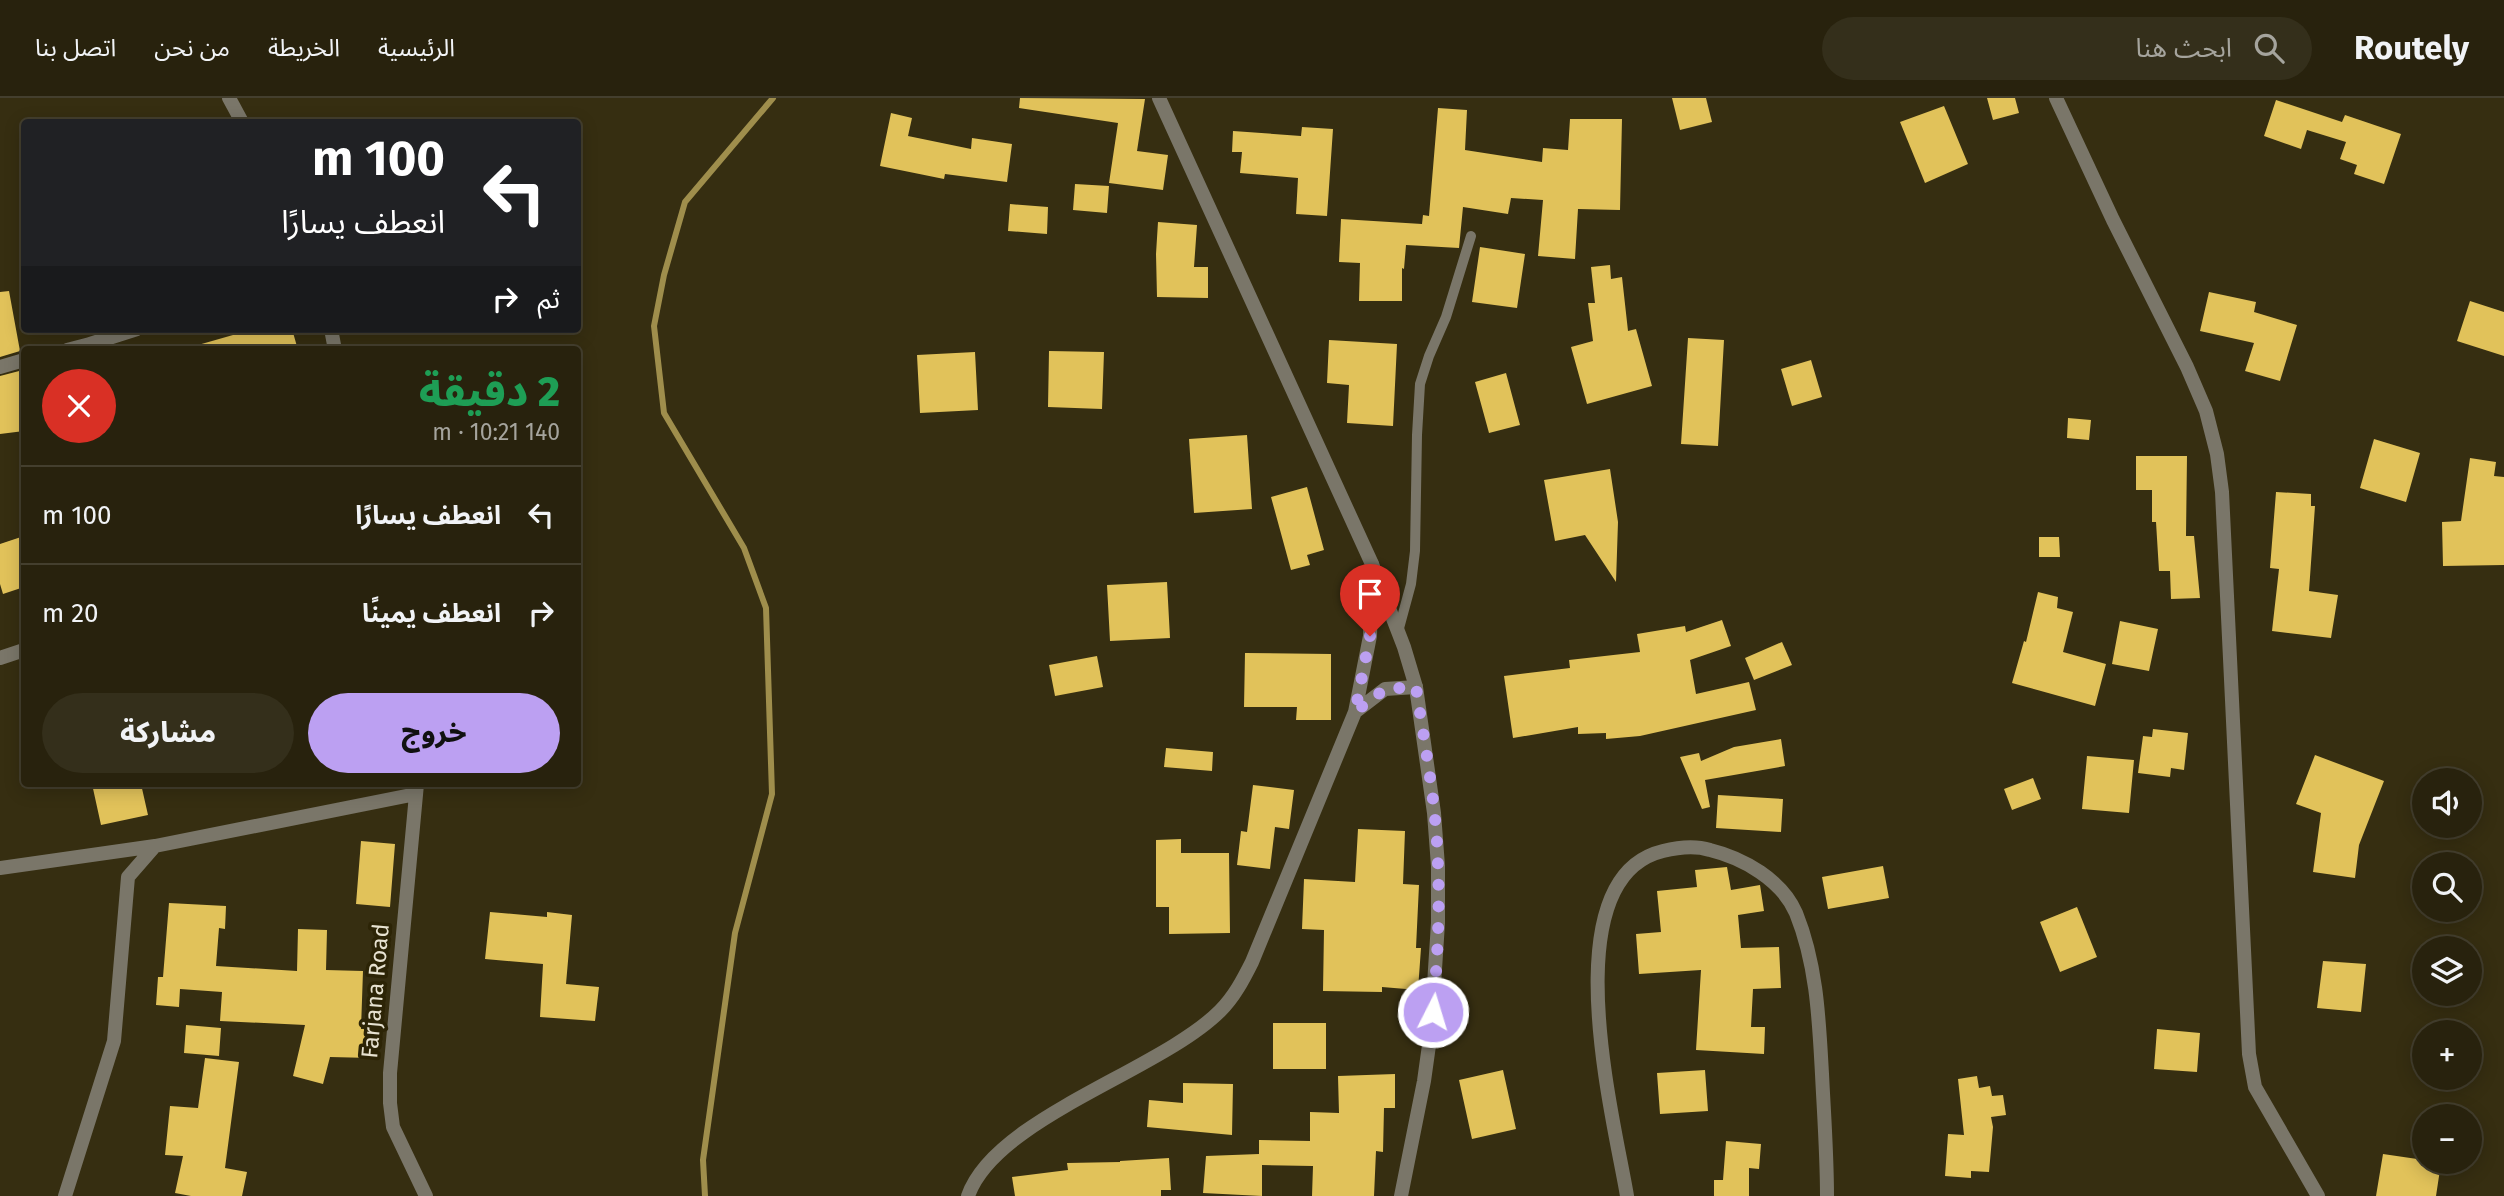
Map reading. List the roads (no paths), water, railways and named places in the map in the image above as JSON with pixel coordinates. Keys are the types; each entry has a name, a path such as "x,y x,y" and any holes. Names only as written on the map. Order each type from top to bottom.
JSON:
{"street":[{"path":"229,98 240,119"},
{"path":"1159,98 1372,564 1416,687 1434,813 1438,923 1426,1068 1401,1196"},
{"path":"2056,98 2107,209 2187,367 2206,411 2217,454 2222,492 2249,1054 2255,1087 2318,1196"},
{"path":"94,346 127,333"},
{"path":"0,366 21,361"},
{"path":"968,1196 973,1182 988,1163 1012,1143 1039,1123 1194,1033 1220,1012 1238,990 1355,712 1370,636 1372,564"},
{"path":"0,658 21,651"},
{"path":"1355,712 1385,689 1416,687"},
{"path":"0,868 155,846 416,789"},
{"name":"Farjana Road","path":"416,789 390,1073 390,1103 393,1127 426,1196"},
{"path":"65,1196 114,1041 128,877 155,846"},
{"path":"1627,1196 1598,1019 1599,941 1607,907 1623,877 1645,855 1676,848 1699,847 1734,856 1771,879 1795,911 1810,958 1818,1004 1827,1196"}],"lane":[{"path":"1398,632 1411,583 1415,551 1420,384 1446,317 1471,236"}],"waterway":[{"path":"705,1196 703,1160 735,933 772,794 766,608 744,548 664,413 654,326 664,275 685,202 773,98"}]}
